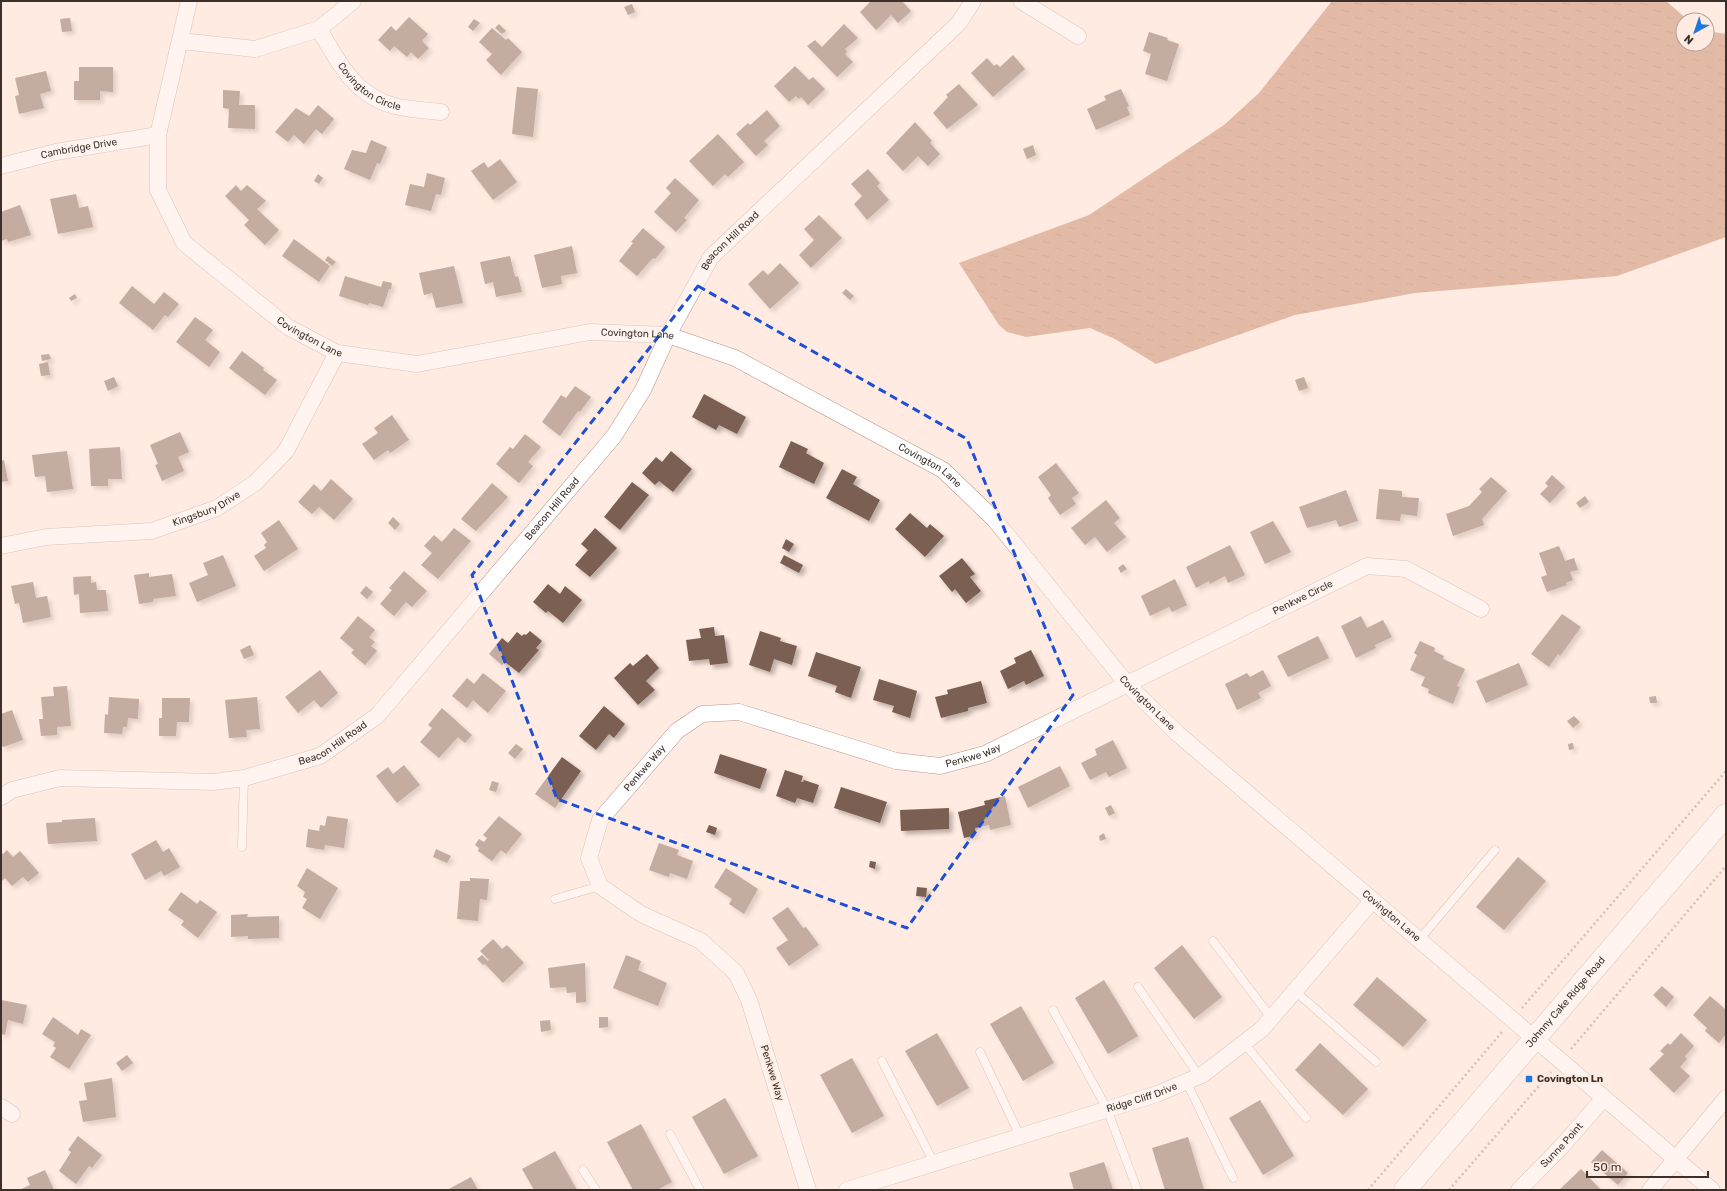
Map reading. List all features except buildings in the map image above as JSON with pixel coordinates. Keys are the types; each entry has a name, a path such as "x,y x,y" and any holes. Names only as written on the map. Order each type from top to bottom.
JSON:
{"street":[{"name":"Covington Lane","path":"189,1 181,41 158,135 158,190 184,243 288,327 337,353 417,364 590,332 668,335 735,358 943,470 994,519 1127,684 1178,734 1712,1190"},
{"path":"181,41 255,49 319,29 353,1"},
{"name":"Beacon Hill Road","path":"1,797 12,790 60,778 214,782 244,778 320,756 377,716 614,436 643,390 668,335 710,257 959,23 973,1"},
{"path":"1021,1 1078,36"},
{"name":"Covington Circle","path":"319,29 345,72 366,93 394,106 441,112"},
{"name":"Cambridge Drive","path":"1,166 56,152 158,135"},
{"name":"Kingsbury Drive","path":"1,546 46,537 152,531 217,508 254,483 286,451 337,353"},
{"name":"Penkwe Circle","path":"1127,684 1367,566 1406,569 1481,609"},
{"name":"Penkwe Way","path":"808,1190 749,1000 736,973 701,941 640,914 600,886 589,858 600,820 677,731 702,714 739,712 896,761 940,766 985,754 1127,684"},
{"name":"Johnny Cake Ridge Road","path":"1405,1190 1726,815"},
{"name":"Ridge Cliff Drive","path":"847,1190 1157,1094 1193,1078 1262,1029 1373,900"},
{"path":"1650,1190 1726,1098"},
{"name":"Sunne Point","path":"1519,1190 1563,1145 1604,1099"}],"lane":[{"path":"242,847 244,778"},
{"path":"1419,940 1495,850"},
{"path":"555,900 600,886"},
{"path":"1213,940 1272,1019"},
{"path":"1138,987 1193,1078 1233,1178"},
{"path":"1295,991 1376,1062"},
{"path":"1053,1010 1107,1109 1137,1189"},
{"path":"1244,1043 1306,1118"},
{"path":"980,1052 1020,1136"},
{"path":"882,1061 934,1163"},
{"path":"670,1134 700,1190"},
{"path":"583,1170 596,1190"}],"path":[{"path":"1368,1190 1726,771"},
{"path":"1449,1190 1726,866"}],"highlighted area":[{"path":"698,286 967,439 1073,695 907,928 557,799 472,575"}],"water":[{"path":"1332,1 1666,1 1679,12 1675,12 1675,52 1715,52 1715,32 1726,34 1726,237 1617,276 1415,293 1295,315 1156,364 1115,339 1090,328 1026,337 1007,332 999,325 959,263 1089,215 1224,125 1259,93"}],"place":[{"name":"Covington Ln","path":"1529,1079"}]}
